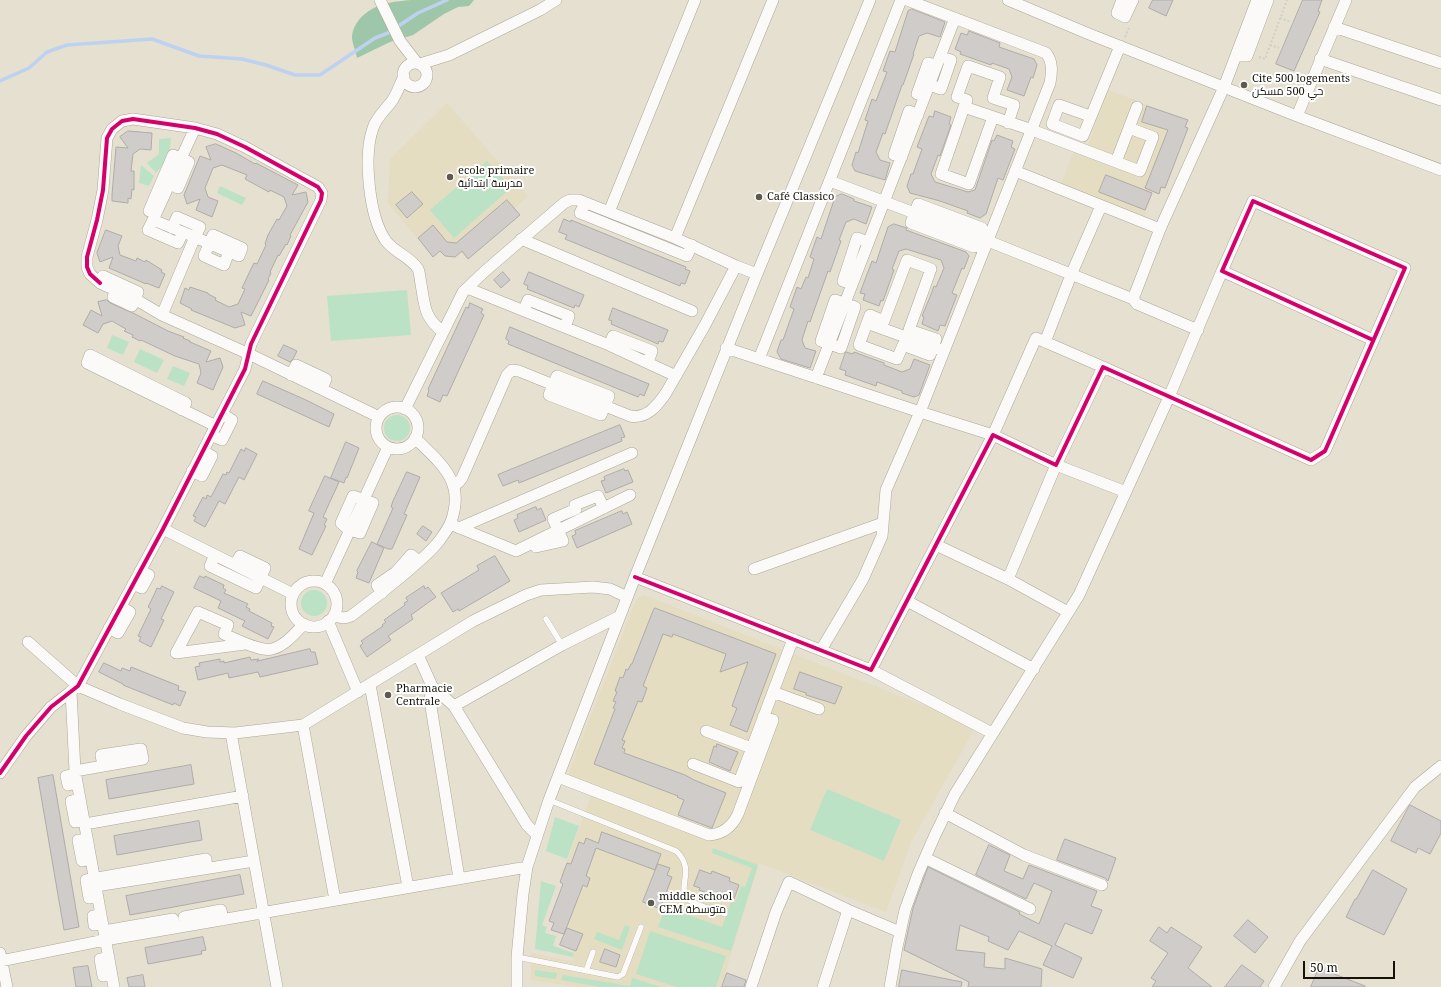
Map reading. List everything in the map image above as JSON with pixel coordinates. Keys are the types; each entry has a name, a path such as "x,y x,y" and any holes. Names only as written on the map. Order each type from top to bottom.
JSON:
{"street":[{"path":"380,0 398,37 418,63 426,70 427,76"},
{"path":"393,100 408,65 449,55 540,10 556,0"},
{"path":"608,212 695,0"},
{"path":"675,238 773,0"},
{"path":"517,987 517,956 527,867 549,800 627,596 726,348 870,0"},
{"path":"759,359 901,0"},
{"path":"821,650 863,579 882,536 886,490 920,412 944,351 983,239 1015,171 1032,130 1050,83 1052,70 1050,58 1046,53 1040,50 907,0"},
{"path":"1008,0 1297,116 1441,170"},
{"path":"1122,0 1117,13 1125,17 1133,0"},
{"path":"1133,299 1160,229 1224,87 1257,0"},
{"path":"1236,56 1247,56 1268,0"},
{"path":"1297,116 1346,0"},
{"path":"939,61 956,18"},
{"path":"1334,27 1441,63"},
{"path":"398,37 406,82 414,86"},
{"path":"1090,116 1120,46"},
{"path":"443,332 434,325 426,313 419,270 413,262 400,254 387,242 380,231 375,218 371,195 369,144 373,128 381,114 393,100 414,86 423,84 427,76 449,55"},
{"path":"1320,59 1441,100"},
{"path":"845,303 852,284 843,281 858,238 868,242 902,157 894,155 909,111 918,114 930,85 941,89 951,60 928,63 917,94 925,96"},
{"path":"993,118 969,184 941,174 967,100 957,97 968,66 1000,77 993,98 1014,105 1008,122"},
{"path":"964,107 1032,130 1140,171 1153,137 1129,128"},
{"path":"1116,162 1137,107"},
{"path":"0,774 26,736 51,707 75,688 109,628 118,633 130,612 121,607 133,584 142,588 149,575 140,571 192,471 202,476 212,456 203,451 245,369 252,344 321,200 322,193 318,187 245,147 217,134 195,128 133,119 122,121 112,129 107,138 103,190 87,257 87,267 90,274 100,283 116,290 113,297 132,306 138,292 103,276 100,283"},
{"path":"181,158 195,128"},
{"path":"162,315 195,237 200,227 177,217 178,230 178,243 148,230 155,217 170,184 178,188 189,162 173,155 149,211 155,217 178,230 195,237 210,244"},
{"path":"1015,171 1160,229"},
{"path":"830,181 915,214"},
{"path":"405,408 458,302 467,288 521,239 564,203 570,200 579,200 692,245 736,266 757,274"},
{"path":"871,670 993,435 1036,338 1102,367 1169,397 1311,460 1325,452 1405,268 1253,201 1222,270 1169,397 1079,595 955,794 925,858 905,910 890,987"},
{"path":"585,203 580,213 687,256 692,245"},
{"path":"918,204 982,228 983,239 974,247 911,223 918,204"},
{"path":"1045,342 1071,275 1101,206"},
{"path":"213,235 242,248 239,256 229,252 224,265 204,256 210,244 213,235"},
{"path":"521,239 692,311"},
{"path":"983,239 1133,299 1137,304 1198,330"},
{"path":"907,260 931,268 909,330 936,339 933,347 930,355 903,345 898,359 859,345 870,315 884,321 907,260"},
{"path":"605,406 630,416 638,417 645,415 660,402 705,325 736,266"},
{"path":"1222,270 1374,340"},
{"path":"467,288 524,310 528,300 569,316 565,327 609,345 613,336 652,351 648,362 676,376"},
{"path":"135,299 162,315 249,354 291,375 296,365 326,379 322,389 379,417"},
{"path":"835,300 855,307 841,348 829,344 820,341 835,300"},
{"path":"867,323 944,351"},
{"path":"816,378 829,344"},
{"path":"726,348 993,435 1056,465 1126,492"},
{"path":"182,410 186,403 90,355 87,363 182,410 213,431 222,440 232,420 222,414"},
{"path":"1008,579 1056,465 1102,367"},
{"path":"454,486 462,478 510,371 519,371 554,385"},
{"path":"557,376 609,396 605,406 601,415 549,395 557,376"},
{"path":"390,408 405,408 413,414 417,422 418,432 412,443 404,448 397,449 388,447 382,443 377,434 376,427 379,417 390,408"},
{"path":"415,438 429,451 447,473 454,486 455,526"},
{"path":"324,584 388,447"},
{"path":"331,618 345,619 382,593 419,561 445,534 455,526 632,453"},
{"path":"559,530 630,495"},
{"path":"455,526 512,550 520,550 563,541 553,519 576,509 575,505 598,496 604,508"},
{"path":"754,569 883,523"},
{"path":"163,529 216,555 235,565 240,556 265,568 256,588 210,566 216,555"},
{"path":"936,545 1008,579 1068,612"},
{"path":"635,576 871,670 992,733"},
{"path":"260,578 293,594"},
{"path":"315,581 324,584 332,590 336,599 336,605 331,618 322,625 316,626 304,624 298,620 293,613 291,603 293,594 297,588 305,583 315,581"},
{"path":"28,642 75,688 183,728 207,732 231,733 303,726 474,621 526,595 540,590 593,587 610,590 627,596"},
{"path":"906,601 1034,669"},
{"path":"245,644 176,653 198,612 228,625 224,634 245,644 270,650 283,643 304,624"},
{"path":"454,706 562,645 620,616"},
{"path":"331,618 358,692"},
{"path":"693,764 739,782 773,720 763,717 792,639"},
{"path":"418,655 432,686 454,706 527,825 537,834"},
{"path":"370,685 408,887"},
{"path":"432,686 430,701 459,878"},
{"path":"75,688 76,776 80,799 71,801 75,822 114,819 113,812 194,798 196,805 242,796"},
{"path":"773,692 819,709"},
{"path":"303,726 335,900"},
{"path":"706,731 757,750"},
{"path":"231,733 277,987"},
{"path":"558,777 709,835 715,835 726,830 735,820 757,750"},
{"path":"76,776 103,766"},
{"path":"1274,987 1300,941 1415,787 1441,766"},
{"path":"946,813 1024,855 1102,885"},
{"path":"84,822 87,839 78,840 82,861 91,859 109,957 100,959 103,976 112,975 114,987"},
{"path":"925,858 1030,909"},
{"path":"96,887 206,859 207,868 254,861"},
{"path":"7,987 0,959 103,927 173,919 180,927 184,917 221,910 223,920 527,867"},
{"path":"751,987 776,912 789,882 848,910 900,932"},
{"path":"823,987 848,910"}],"lane":[{"path":"546,620 562,645"},
{"path":"549,800 676,851 684,860 686,866 684,886 686,896 693,902 725,914"},
{"path":"517,956 615,978 623,974 641,927"},
{"path":"586,972 592,952"}],"path":[{"path":"1280,18 1290,22"},
{"path":"1270,45 1279,48"}],"shaded area":[{"path":"1108,90 1188,120 1186,126 1188,127 1165,189 1162,188 1159,194 1153,192 1144,218 1060,187 1076,145 1087,148"},
{"name":"ecole primaire مدرسة ابتدائية","path":"447,103 528,196 515,208 520,215 468,259 461,252 455,257 444,256 440,251 433,257 388,203 390,159"},
{"path":"644,595 976,726 911,842 886,912 759,863 721,987 578,987 531,980 531,953 572,961 576,952 560,945 564,935 551,930 554,923 549,921 563,884 560,883 562,876 559,875 562,867 565,868 591,796 564,785 637,598"}],"green space":[{"path":"411,0 474,0 469,6 458,7 444,14 413,35 390,42 357,58 352,37 353,30 360,19 371,10 383,4"},
{"path":"171,138 169,158 156,173 147,163 159,154 159,139"},
{"path":"487,161 511,188 454,238 430,210"},
{"path":"141,165 154,176 149,186 139,183"},
{"path":"220,186 246,198 242,205 217,193"},
{"path":"407,290 411,335 331,341 327,296"},
{"path":"112,335 129,342 123,355 107,348"},
{"path":"140,349 164,360 157,373 134,362"},
{"path":"173,366 190,373 184,386 167,379"},
{"path":"397,415 406,419 410,428 406,437 397,441 388,437 384,428 388,419"},
{"path":"314,590 323,594 327,603 323,612 314,616 305,612 301,603 305,594"},
{"path":"827,789 901,820 884,861 810,830"},
{"path":"555,817 579,826 567,859 546,851"},
{"path":"713,848 758,865 731,951 658,927 666,907 722,927 731,902 735,903 741,886 745,887 752,868 712,853"},
{"path":"541,881 556,886 542,925 547,927 545,933 556,936 553,946 574,953 573,957 535,949"},
{"path":"625,925 630,927 622,950 594,939 597,932 619,940"},
{"path":"650,931 726,956 716,987 677,987 636,974"},
{"path":"535,970 557,973 556,979 535,976"},
{"path":"563,975 630,986 632,978 661,987 600,987 561,980"}],"building":[{"path":"1153,0 1173,0 1166,16 1149,8"},
{"path":"1303,0 1322,0 1318,11 1320,12 1294,71 1276,64"},
{"path":"912,9 945,22 940,37 927,33 919,36 885,134 883,133 876,152 880,160 890,163 885,180 855,171 852,165 856,152 858,153 868,121 865,120 872,99 876,101 887,72 883,71 890,51 895,52 908,11"},
{"path":"969,31 1000,43 999,47 1034,59 1037,65 1033,78 1031,77 1024,96 1007,90 1012,77 1009,69 992,63 991,65 960,54 961,52 955,49 961,33 967,35"},
{"path":"1147,106 1188,120 1185,127 1188,128 1165,188 1161,187 1159,194 1145,188 1168,130 1142,122"},
{"path":"935,111 951,117 949,124 951,125 940,156 938,155 931,174 935,182 968,192 975,190 992,140 994,141 997,135 1013,141 1011,147 1015,149 1003,180 998,178 986,214 980,218 967,213 968,211 940,201 910,193 907,186 922,149 917,147 929,116 933,117"},
{"path":"128,131 152,133 151,150 140,149 133,154 131,171 134,171 134,190 132,189 131,199 128,198 128,203 112,201 112,195 116,147 128,148 120,137"},
{"path":"216,144 298,185 292,195 306,192 308,202 290,235 291,236 287,245 286,244 279,256 278,255 270,272 269,280 251,316 241,312 245,325 235,328 191,310 192,309 180,303 185,288 189,290 190,287 208,293 216,298 215,300 229,307 238,304 245,289 242,288 254,263 257,264 266,245 268,235 277,219 279,220 287,206 284,197 270,190 269,192 245,179 247,175 222,165 213,168 205,188 208,197 218,201 212,217 196,210 200,199 187,204 184,195 200,156 211,160 206,147"},
{"path":"1106,175 1152,193 1145,210 1099,192"},
{"path":"412,192 423,204 407,218 396,205"},
{"path":"842,194 854,199 854,201 872,207 866,224 854,219 846,222 839,240 841,241 830,272 828,271 802,340 805,348 816,351 810,368 781,359 777,352 794,309 790,307 797,287 801,289 806,277 808,278 814,259 810,257 817,237 821,239 835,197"},
{"path":"507,200 520,215 468,259 462,251 455,257 445,256 440,251 433,257 418,238 433,225 447,242 456,243"},
{"path":"564,219 571,222 571,220 686,267 685,269 690,271 685,284 681,283 680,286 565,239 567,235 559,232"},
{"path":"894,224 907,228 906,230 966,252 969,256 964,269 962,268 952,293 957,295 945,326 940,325 938,331 922,324 924,317 922,316 934,286 936,287 944,268 941,260 906,249 899,251 883,301 881,300 879,306 863,300 865,294 860,293 872,261 876,263 888,227"},
{"path":"106,230 122,236 118,246 120,255 136,261 137,258 145,262 146,260 162,270 161,272 165,274 159,288 109,268 113,257 100,262 97,253"},
{"path":"503,272 510,280 501,288 494,280"},
{"path":"529,272 584,295 579,307 575,305 574,308 527,289 528,286 524,284"},
{"path":"107,300 110,303 211,351 206,362 220,358 223,367 213,390 197,383 201,373 199,364 175,356 141,340 140,341 132,337 133,335 124,331 126,329 112,321 103,324 98,333 83,325 91,310 102,316 98,302"},
{"path":"470,303 483,309 481,313 484,315 447,396 443,395 440,402 427,396 428,389 466,307 468,308"},
{"path":"613,308 668,330 663,342 659,341 658,344 611,324 612,321 609,320"},
{"path":"510,327 649,384 644,396 640,394 638,397 508,344 509,341 506,339"},
{"path":"284,345 297,351 290,362 278,356"},
{"path":"846,352 853,354 854,352 884,363 884,365 902,372 910,369 914,359 930,365 919,395 914,397 877,382 876,386 845,375 846,371 840,369"},
{"path":"263,381 334,414 329,427 257,394"},
{"path":"620,425 625,437 621,438 622,441 519,483 518,480 503,486 498,475"},
{"path":"346,442 359,448 344,483 331,478"},
{"path":"246,448 257,454 244,480 239,477 225,504 219,501 205,527 194,521 196,517 193,516 203,497 206,499 207,495 211,497 223,474 226,475 227,472 229,473 241,449 244,451"},
{"path":"624,469 625,471 628,470 633,482 606,493 601,481 605,480 604,477"},
{"path":"407,472 420,477 404,514 407,515 392,549 388,549 377,544 393,508 391,507 393,501"},
{"path":"325,476 339,482 323,517 327,519 324,525 326,526 312,555 299,549 314,513 309,511"},
{"path":"536,507 537,510 541,508 546,520 519,532 514,520 518,518 517,515"},
{"path":"622,511 623,514 627,512 632,524 577,548 572,536 576,534 575,531"},
{"path":"423,526 432,532 426,541 417,534"},
{"path":"372,542 384,548 369,583 356,578 357,571"},
{"path":"495,556 510,581 459,611 458,609 453,612 441,593 479,570 477,566"},
{"path":"200,576 204,578 205,576 224,585 223,588 226,590 224,593 248,604 246,607 250,609 249,611 272,623 271,626 274,627 268,639 242,626 245,621 218,608 221,601 194,588"},
{"path":"162,586 174,592 161,619 164,620 151,647 139,641 141,637 138,636 151,609 148,607 157,588 160,589"},
{"path":"424,586 425,589 428,587 436,597 411,615 413,619 388,636 391,640 367,657 360,646 363,643 361,641 383,626 382,625 386,622 384,620 405,605 404,603 408,601 406,598"},
{"path":"655,608 776,654 747,732 730,725 737,708 732,706 748,662 720,672 726,654 673,634 672,637 663,634 643,686 647,688 642,702 638,701 622,740 625,741 622,748 625,749 624,753 685,775 726,793 712,828 678,815 684,800 677,797 678,796 594,764 615,709 613,708 616,702 613,701 617,692 615,691 620,677 623,678 626,669 628,670 632,664"},
{"path":"310,649 311,652 315,652 318,664 260,677 258,672 229,678 228,673 198,680 195,667 200,666 199,663 220,659 220,662 224,661 224,663 250,657 251,660 259,659 257,661"},
{"path":"104,663 121,671 122,668 130,671 131,667 179,686 178,690 186,692 180,706 174,703 173,705 123,685 99,672"},
{"path":"800,672 842,687 835,704 806,695 806,693 794,689"},
{"path":"717,744 738,752 730,771 709,762 714,746 716,747"},
{"path":"191,765 194,784 109,799 106,780"},
{"path":"53,775 79,927 64,930 38,778"},
{"path":"1410,805 1441,821 1441,833 1430,854 1418,848 1416,853 1391,841"},
{"path":"199,821 202,840 117,855 114,836"},
{"path":"602,832 661,854 655,870 596,848 586,876 590,878 587,887 583,885 564,934 551,930 554,923 549,921 563,884 560,882 567,863 571,864 579,842 584,844 586,838 598,843"},
{"path":"1065,839 1116,858 1108,881 1105,878 1057,860"},
{"path":"989,845 1010,855 1004,871 1023,879 1029,865 1097,891 1091,906 1102,910 1092,934 1065,923 1055,945 1082,958 1073,978 1043,965 1052,946 1019,931 1008,950 988,941 989,937 960,925 956,950 985,953 984,967 1005,969 1005,958 1042,969 1041,987 968,987 969,982 904,950 913,908 928,867 1020,912 1019,914 1039,924 1052,891 1034,883 1026,899 976,875"},
{"path":"658,864 670,868 667,875 672,877 660,909 643,902"},
{"path":"700,870 711,874 712,871 730,878 729,881 739,885 734,899 729,897 728,901 699,890 700,888 694,886"},
{"path":"1373,870 1407,889 1384,935 1346,917"},
{"path":"240,875 244,894 130,915 126,896"},
{"path":"1248,920 1268,937 1255,953 1234,936"},
{"path":"1159,927 1167,933 1171,927 1202,947 1188,968 1212,987 1152,987 1156,981 1151,978 1168,953 1150,941"},
{"path":"567,928 583,934 576,951 560,945"},
{"path":"203,937 206,950 201,951 202,954 148,964 145,948"},
{"path":"605,949 620,955 616,967 600,962"},
{"path":"1242,965 1264,981 1260,987 1225,987"},
{"path":"88,966 92,987 76,987 73,968"},
{"path":"1319,968 1365,986 1365,987 1311,987"},
{"path":"902,970 962,982 961,987 899,987"},
{"path":"727,973 746,980 744,987 722,987"},
{"path":"143,975 145,987 129,987 127,978"}],"waterway":[{"path":"0,81 29,68 47,52 67,45 152,39 199,56 242,59 295,75 320,75 375,38 388,33 418,13 447,0"}],"cycle path":[{"path":"0,773 26,736 51,707 78,686 163,529 245,369 251,344 321,200 322,193 318,187 245,147 217,134 195,128 133,119 122,121 112,129 107,138 103,190 87,257 87,267 90,274 100,283"},
{"path":"635,577 871,670 993,435 1056,465 1103,367 1311,460 1325,451 1405,268 1253,201 1222,271 1373,340"}],"place":[{"name":"Cite 500 logements حي 500 مسكن","path":"1244,85"},
{"name":"ecole primaire مدرسة ابتدائية","path":"450,177"},
{"name":"Café Classico","path":"759,197"},
{"name":"Pharmacie Centrale","path":"388,695"},
{"name":"middle school CEM متوسطة","path":"651,903"}]}
